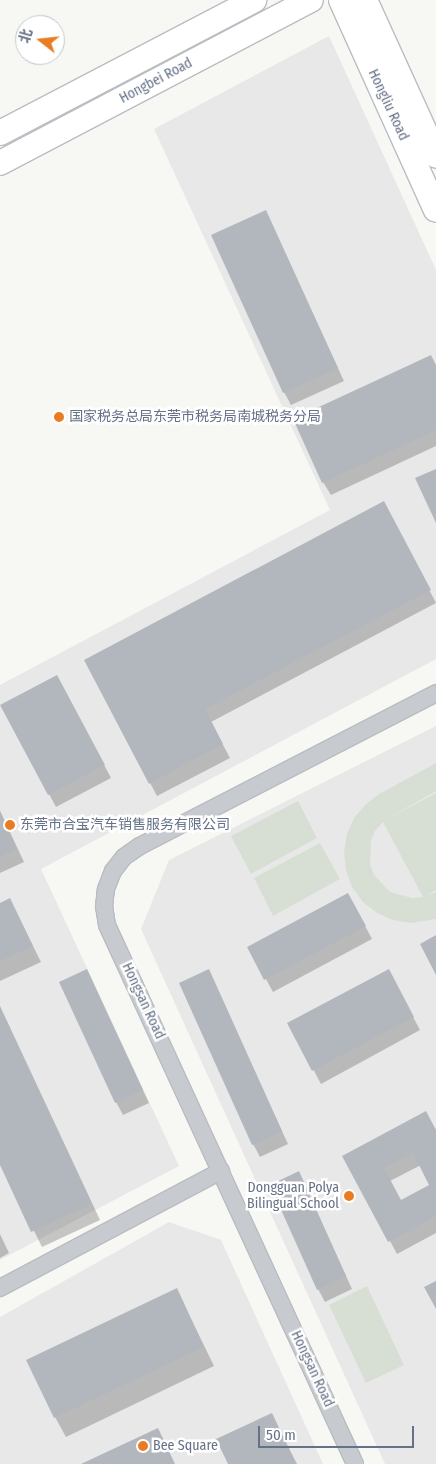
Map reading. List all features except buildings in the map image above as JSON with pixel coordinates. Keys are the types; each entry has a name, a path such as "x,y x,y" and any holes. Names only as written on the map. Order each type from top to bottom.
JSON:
{"street":[{"name":"Hongbei Road","path":"0,133 254,0"},
{"name":"Hongbei Road","path":"0,163 311,0"},
{"name":"Hongliu Road","path":"341,0 436,210"},
{"name":"Hongliu Road","path":"365,0 436,156"},
{"name":"Hongsan Road","path":"355,1464 107,925 104,907 106,889 113,871 124,857 140,846 436,693"},
{"path":"0,1288 221,1171"}],"shaded area":[{"path":"329,36 436,270 436,659 41,869 179,1166 0,1260 0,685 330,510 154,129"},
{"name":"Dongguan Polya Bilingual School","path":"436,726 436,1464 385,1464 141,929 169,860"},
{"path":"436,763 436,791 387,819 436,793 436,890 428,895 436,892 436,919 411,923 393,920 377,913 363,902 352,887 346,870 344,852 347,834 354,818 366,804 379,794","holes":["383,822 423,897 412,898 390,892 374,875 370,864 371,841 375,831"]},
{"path":"298,801 317,838 251,874 231,836"},
{"path":"320,843 340,879 273,916 254,878"},
{"name":"Bee Square","path":"169,1222 221,1240 323,1464 0,1464 0,1317"},
{"path":"367,1286 404,1365 366,1383 329,1305"}],"place":[{"name":"国家税务总局东莞市税务局南城税务分局","path":"59,417"},
{"name":"东莞市合宝汽车销售服务有限公司","path":"10,825"},
{"name":"Dongguan Polya Bilingual School","path":"349,1196"},
{"name":"Bee Square","path":"143,1446"}]}
